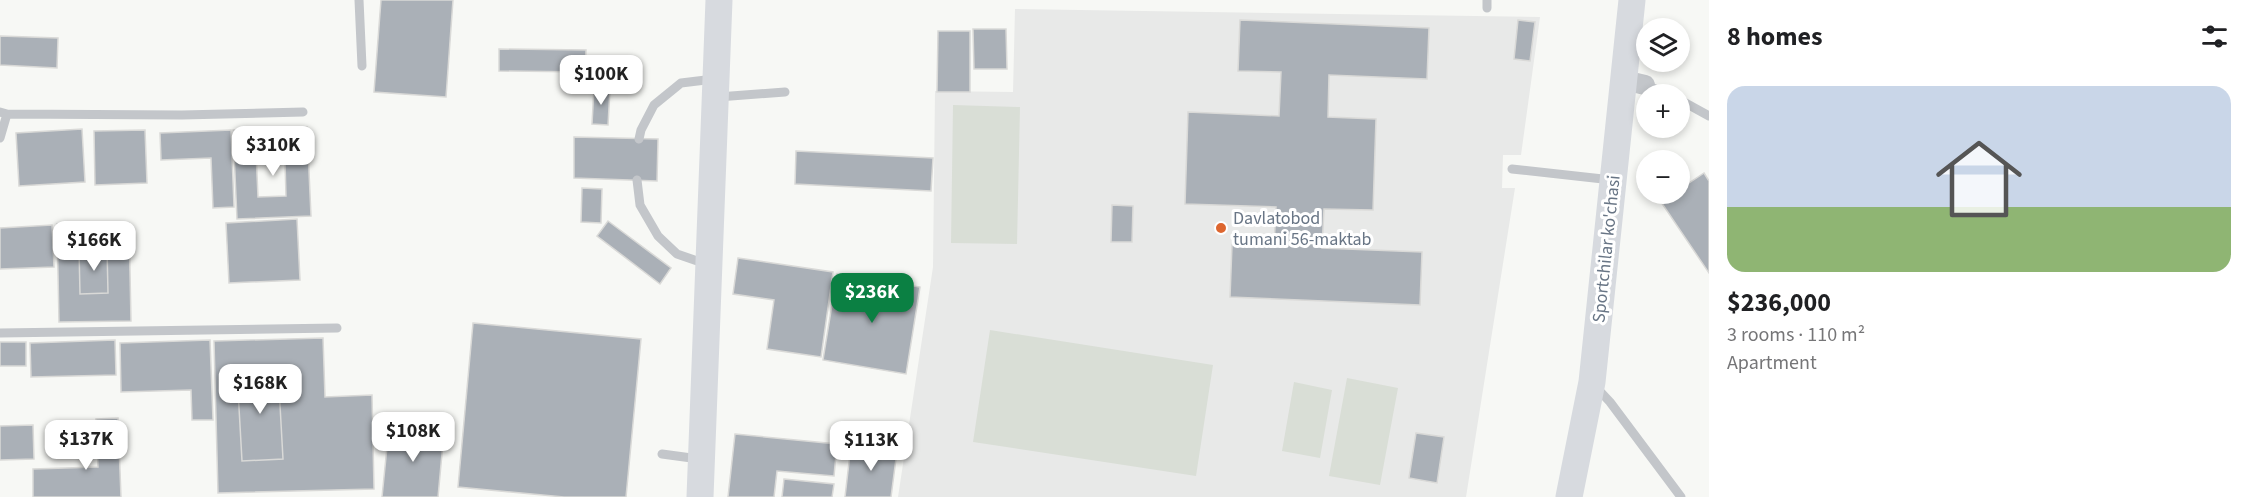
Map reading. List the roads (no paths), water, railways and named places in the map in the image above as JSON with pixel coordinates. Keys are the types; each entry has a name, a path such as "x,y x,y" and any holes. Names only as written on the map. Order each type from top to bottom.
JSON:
{"street":[{"path":"700,497 719,0"},
{"name":"Sportchilar ko'chasi","path":"1569,497 1592,382 1614,180 1635,82 1632,0"}],"lane":[{"path":"359,0 362,66"},
{"path":"1635,82 1640,84"},
{"path":"639,139 641,130 654,105 681,83 716,88 785,92"},
{"path":"1690,106 1709,116"},
{"path":"0,138 4,113 182,115 303,112"},
{"path":"1512,169 1614,180"},
{"path":"637,180 640,205 658,236 677,254 709,265"},
{"path":"0,333 337,328"},
{"path":"1592,382 1610,402 1681,497"},
{"path":"662,454 702,459"}],"place":[{"name":"Davlatobod tumani 56-maktab","path":"1221,228"}]}
